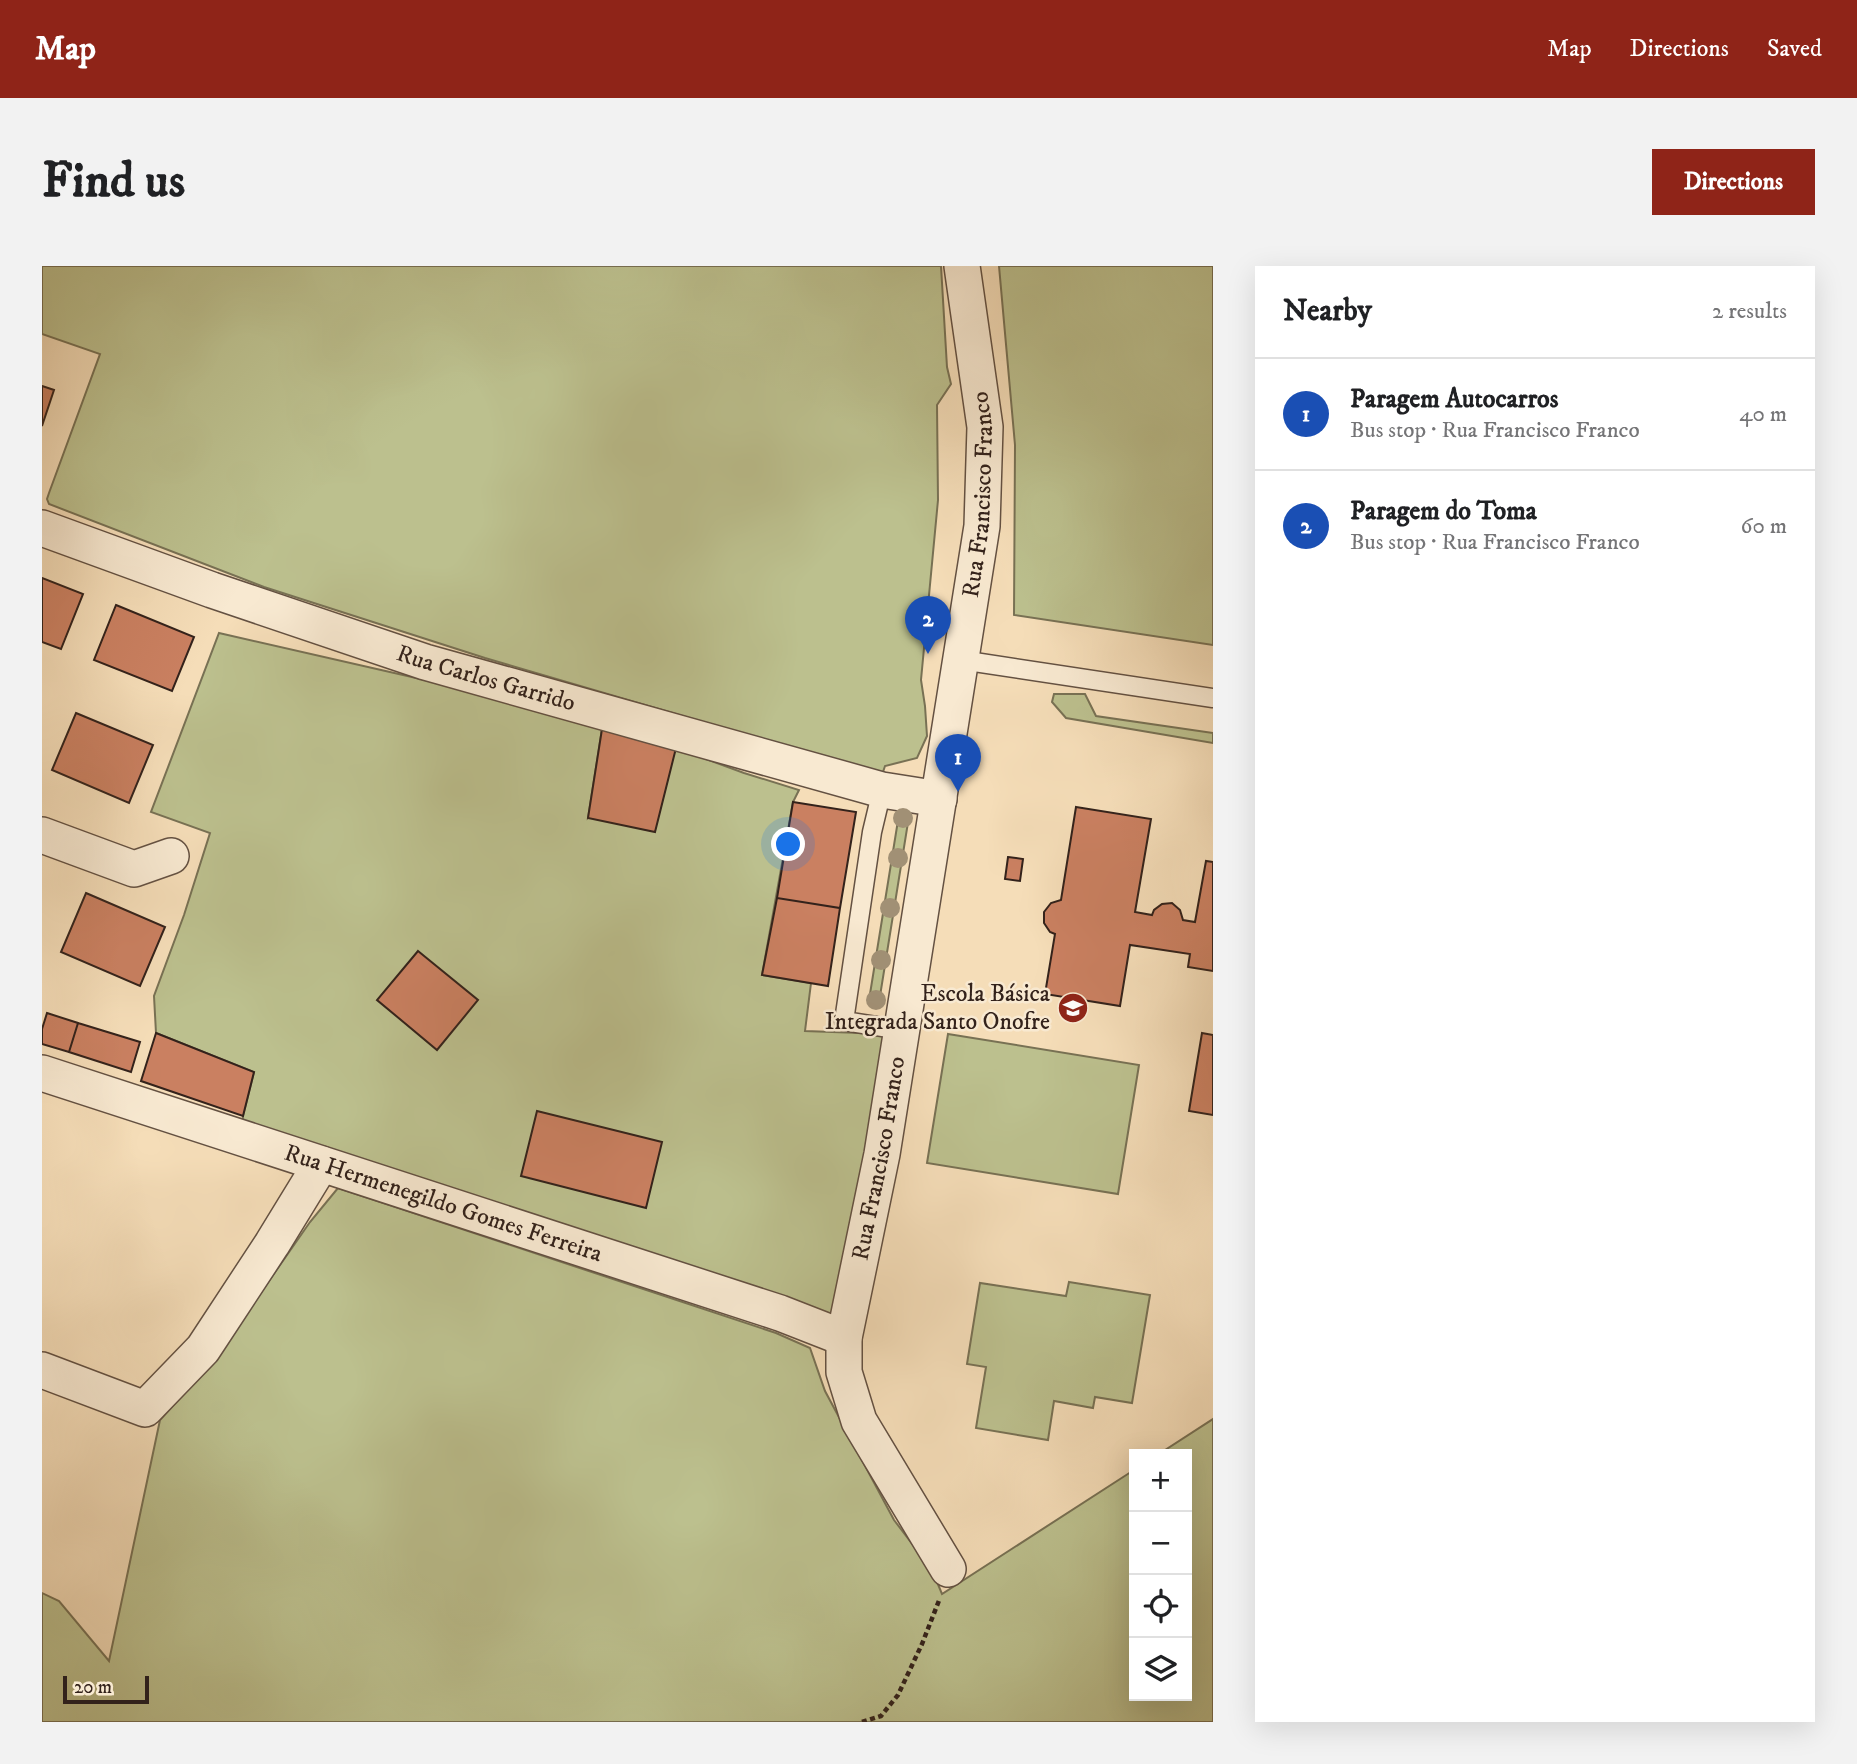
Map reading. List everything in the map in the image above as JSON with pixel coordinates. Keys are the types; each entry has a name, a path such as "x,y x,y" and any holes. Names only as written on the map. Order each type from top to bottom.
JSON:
{"street":[{"name":"Rua Francisco Franco","path":"948,1569 859,1421 844,1372 844,1338 882,1154 982,526 985,427 962,266"},
{"name":"Rua Carlos Garrido","path":"42,528 212,590 425,662 882,790 939,799"},
{"path":"42,835 134,869 171,856"},
{"name":"Rua Hermenegildo Gomes Ferreira","path":"42,1073 780,1312 844,1338"},
{"path":"42,1370 145,1409 203,1349 321,1164"}],"lane":[{"path":"961,660 1213,698"},
{"path":"882,790 872,832 844,1021 902,1030"}],"path":[{"path":"862,1722 881,1716 898,1695 942,1594 948,1569"}],"green space":[{"path":"42,266 941,266 947,367 951,384 937,405 938,500 921,680 927,736 917,758 885,766 881,778 867,770 485,658 264,587 49,504 49,493 100,354 42,334"},
{"path":"999,266 1213,266 1213,645 1014,615 1015,445"},
{"path":"219,633 460,688 602,729 588,818 676,748 799,790 793,802 762,975 811,983 805,1031 861,1033 902,1030 844,1338 241,1138 243,1116 254,1072 156,1033 154,996 210,833 151,812"},
{"path":"1054,694 1085,694 1096,716 1213,733 1213,743 1066,718 1052,702"},
{"path":"900,808 910,810 880,996 870,994"},
{"path":"948,1034 1139,1065 1118,1194 927,1163"},
{"path":"338,1188 776,1333 810,1348 825,1391 894,1520 932,1570 942,1594 1129,1473 1129,1701 1192,1701 1192,1449 1167,1449 1213,1419 1213,1722 42,1722 42,1593 59,1601 109,1661 160,1420 213,1361 310,1222"},
{"path":"1069,1282 1150,1295 1132,1403 1095,1397 1093,1408 1054,1401 1048,1440 976,1428 986,1367 967,1364 980,1283 1066,1296"}],"building":[{"path":"42,386 54,390 42,426"},
{"path":"42,578 83,594 61,649 42,642"},
{"path":"116,605 194,637 172,691 94,660"},
{"path":"76,713 153,745 129,803 52,770"},
{"path":"602,729 676,748 655,832 588,818"},
{"path":"793,802 856,812 840,908 777,898"},
{"path":"1076,807 1151,819 1135,912 1152,915 1162,904 1172,903 1180,910 1183,920 1195,922 1206,861 1213,862 1213,971 1188,967 1190,954 1130,945 1120,1006 1045,994 1055,934 1050,932 1044,923 1044,912 1051,903 1061,900"},
{"path":"1008,857 1023,859 1020,881 1005,879"},
{"path":"86,893 165,927 140,986 61,952"},
{"path":"777,898 840,908 828,986 762,975"},
{"path":"418,951 478,1000 437,1050 377,1000"},
{"path":"47,1013 78,1023 69,1052 42,1044 42,1029"},
{"path":"78,1023 140,1042 131,1072 69,1052"},
{"path":"156,1033 254,1072 243,1116 141,1081"},
{"path":"1202,1033 1213,1035 1213,1115 1189,1111"},
{"path":"537,1111 662,1142 646,1208 521,1176"}],"place":[{"name":"Paragem do Toma","path":"928,654"},
{"name":"Paragem Autocarros","path":"958,792"},
{"name":"Escola Básica Integrada Santo Onofre","path":"1073,1008"}]}
